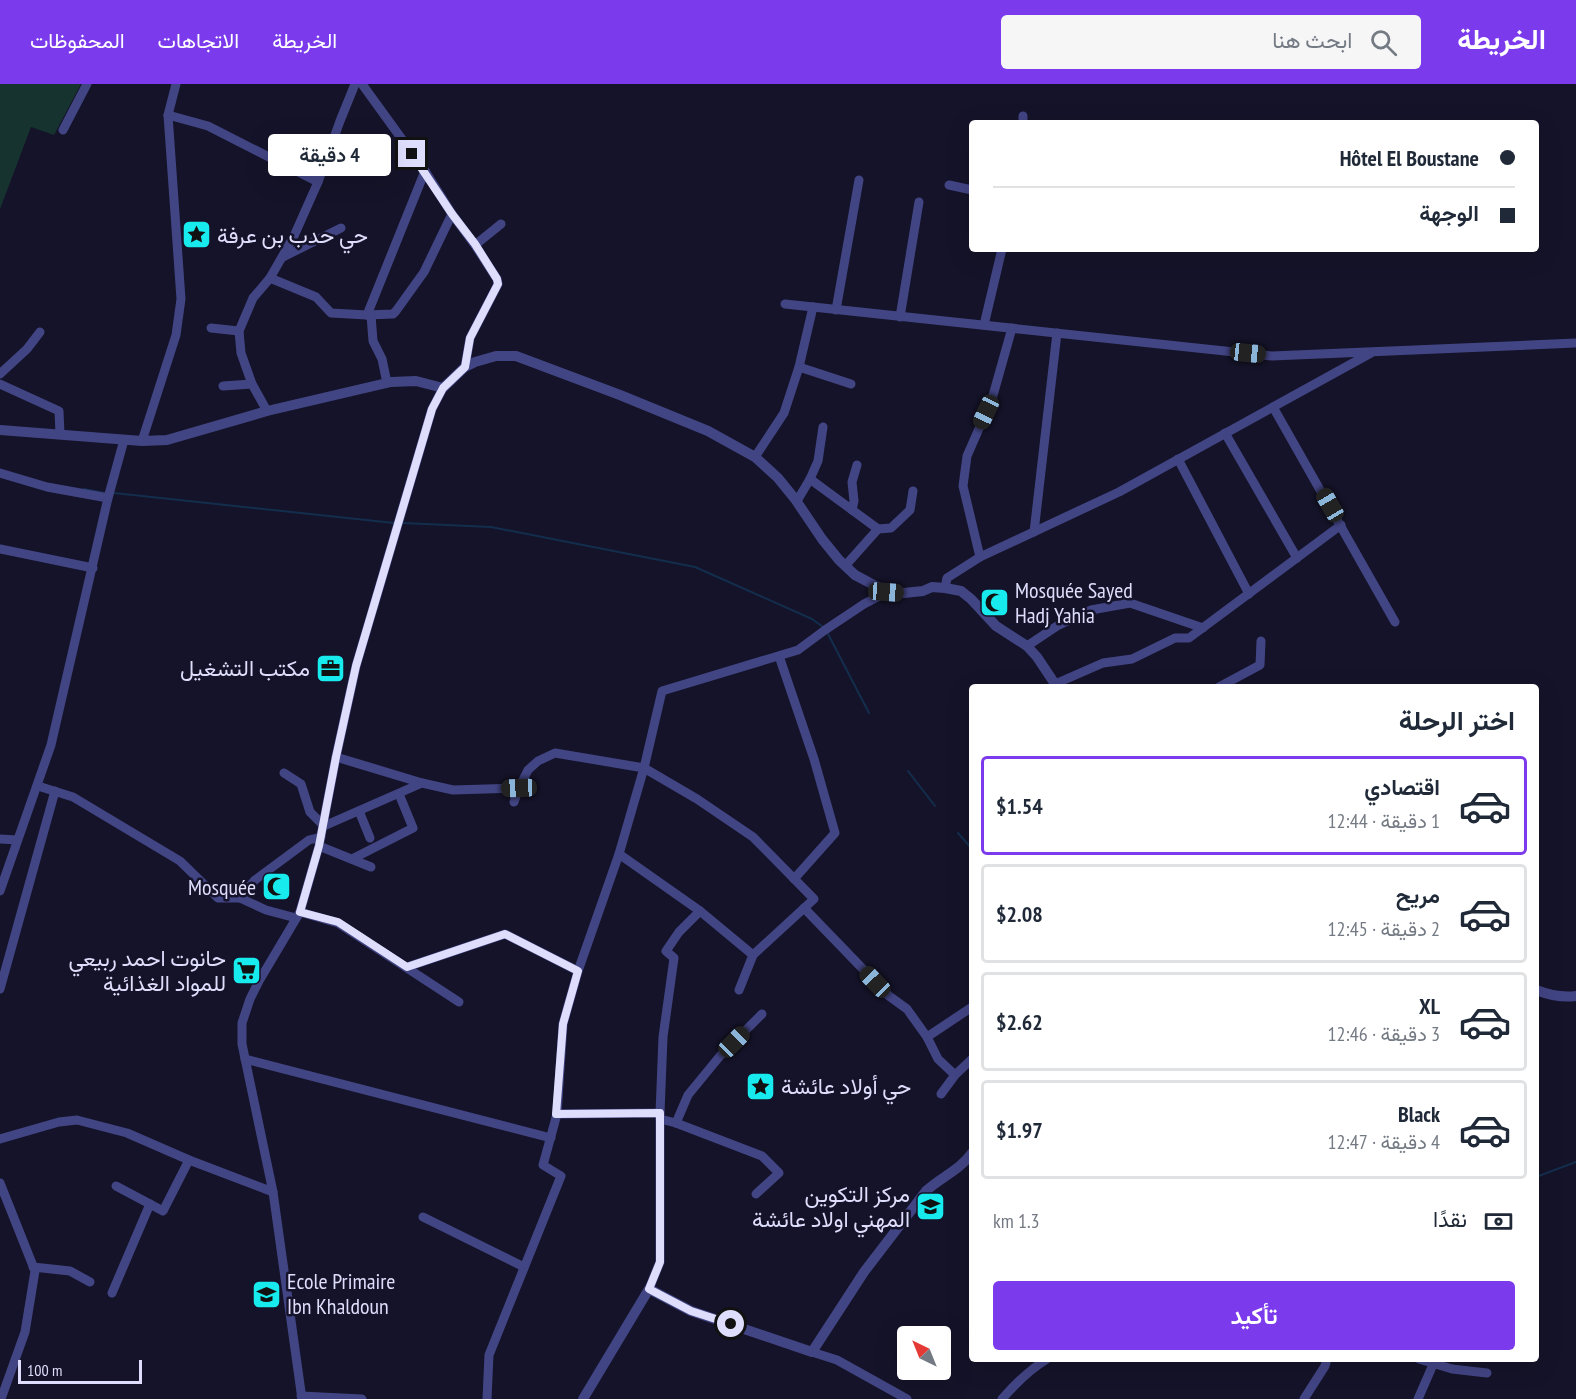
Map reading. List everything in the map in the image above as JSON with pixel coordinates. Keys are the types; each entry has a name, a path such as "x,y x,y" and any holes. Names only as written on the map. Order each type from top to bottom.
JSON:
{"street":[{"path":"63,130 87,84"},
{"path":"142,441 176,335 181,299 168,115 176,84"},
{"path":"267,411 252,384 241,353 239,331 253,298 270,278 294,236 318,182 355,84"},
{"path":"362,84 425,171 497,279 498,284 470,338 465,367"},
{"path":"168,115 208,126 318,182"},
{"path":"387,383 382,359 373,341 369,315 425,171"},
{"path":"836,310 859,180"},
{"path":"949,185 969,189"},
{"path":"900,317 919,202"},
{"path":"270,278 316,297 331,313 393,314 424,272 452,214"},
{"path":"475,244 501,224"},
{"path":"283,257 341,228"},
{"path":"984,326 1001,252"},
{"path":"785,304 1272,356 1576,343"},
{"path":"755,457 784,413 799,367 813,308"},
{"path":"211,328 239,331"},
{"path":"980,557 963,486 967,456 992,399 1011,328"},
{"path":"0,374 27,349 40,332"},
{"path":"1034,532 1057,333"},
{"path":"945,588 947,578 980,557 1119,492 1373,351"},
{"path":"362,1399 301,1398 273,1192 242,1044 242,1023 259,981 298,915 324,826 356,666 432,409 443,388 465,367 475,362 496,356 516,357 620,394 697,427 755,457 778,478 797,501 822,539 855,575 886,592 923,591 932,587 961,591 971,598 996,626 1027,646 1055,684"},
{"path":"799,367 851,384"},
{"path":"0,430 124,440 167,440 267,411 387,383 416,381 443,388"},
{"path":"0,384 59,411 60,434"},
{"path":"223,386 252,384"},
{"path":"1273,406 1395,622"},
{"path":"797,501 818,461 823,427"},
{"path":"1225,433 1297,558"},
{"path":"0,891 51,745 108,498 124,440"},
{"path":"1178,459 1250,594"},
{"path":"852,510 854,501 852,482 857,465"},
{"path":"0,473 46,487 108,498"},
{"path":"810,479 878,529 891,528 910,510 913,491"},
{"path":"1060,684 1103,663 1132,659 1175,638 1190,638 1341,525"},
{"path":"845,566 878,529"},
{"path":"0,549 93,568"},
{"path":"487,1399 489,1355 561,1176 543,1165 556,1114 563,1024 578,971 619,854 644,768 662,691 798,650 864,604 886,592"},
{"path":"1027,646 1057,626 1091,610 1130,603 1203,628"},
{"path":"1225,684 1260,666 1261,641"},
{"path":"779,656 814,759 835,832 794,879"},
{"path":"514,802 528,770 538,761 555,753 644,768 697,799 753,837 813,899 753,955 739,990"},
{"path":"336,757 453,790 519,788"},
{"path":"284,773 301,784 310,812 324,826"},
{"path":"324,826 422,783"},
{"path":"38,786 72,797 180,861 218,898 240,898 266,910 338,922 459,1002"},
{"path":"0,989 3,962 54,791"},
{"path":"352,859 413,828 399,794"},
{"path":"359,811 370,838"},
{"path":"0,839 17,840"},
{"path":"240,898 255,880 309,840 320,842 371,867"},
{"path":"619,854 700,911 753,955"},
{"path":"804,908 889,996 908,1009 927,1037 938,1059 955,1075"},
{"path":"583,1399 649,1289 660,1262 660,1116 663,1037 674,958 666,951 679,932 700,911"},
{"path":"407,967 505,934 578,971"},
{"path":"1539,991 1550,995 1576,996"},
{"path":"927,1037 969,1009"},
{"path":"675,1123 688,1095 720,1056 762,1014"},
{"path":"245,1059 551,1138"},
{"path":"941,1094 955,1075 969,1062"},
{"path":"556,1114 660,1116 762,1156 779,1173 756,1194"},
{"path":"0,1139 59,1122 77,1120 127,1133 189,1160 273,1192"},
{"path":"812,1352 864,1272 926,1191 957,1169 969,1156"},
{"path":"116,1186 164,1211 189,1160"},
{"path":"0,1183 35,1271 25,1332 1,1399"},
{"path":"112,1293 150,1204"},
{"path":"423,1218 524,1267"},
{"path":"33,1267 70,1271 90,1282"},
{"path":"649,1289 691,1311 837,1360 907,1399"},
{"path":"1002,1399 1018,1380 1042,1362"},
{"path":"1304,1399 1326,1362"},
{"path":"1418,1399 1434,1362"},
{"path":"1436,1362 1452,1369 1487,1373"}],"green space":[{"path":"0,84 81,84 54,135 31,127 0,209"}],"waterway":[{"path":"84,489 105,493"},
{"path":"114,493 394,523"},
{"path":"403,523 491,527 695,567 812,619 823,627"},
{"path":"827,632 869,713"},
{"path":"908,771 935,806"},
{"path":"958,833 969,846"},
{"path":"1539,1176 1576,1162"}],"place":[{"name":"حي حدب بن عرفة","path":"196,235"},
{"name":"Mosquée Sayed Hadj Yahia","path":"994,603"},
{"name":"مكتب التشغيل","path":"331,668"},
{"name":"Mosquée","path":"277,887"},
{"name":"حانوت احمد ربيعي للمواد الغذائية","path":"247,971"},
{"name":"حي أولاد عائشة","path":"760,1086"},
{"name":"مركز التكوين المهني اولاد عائشة","path":"931,1207"},
{"name":"Ecole Primaire Ibn Khaldoun","path":"266,1294"}],"route":[{"path":"412,154 475,244 498,284 470,338 465,367 443,388 432,409 356,666 319,846 300,912 338,922 407,967 505,934 578,971 563,1024 556,1114 660,1113 660,1262 649,1289 691,1311 731,1324"}]}
